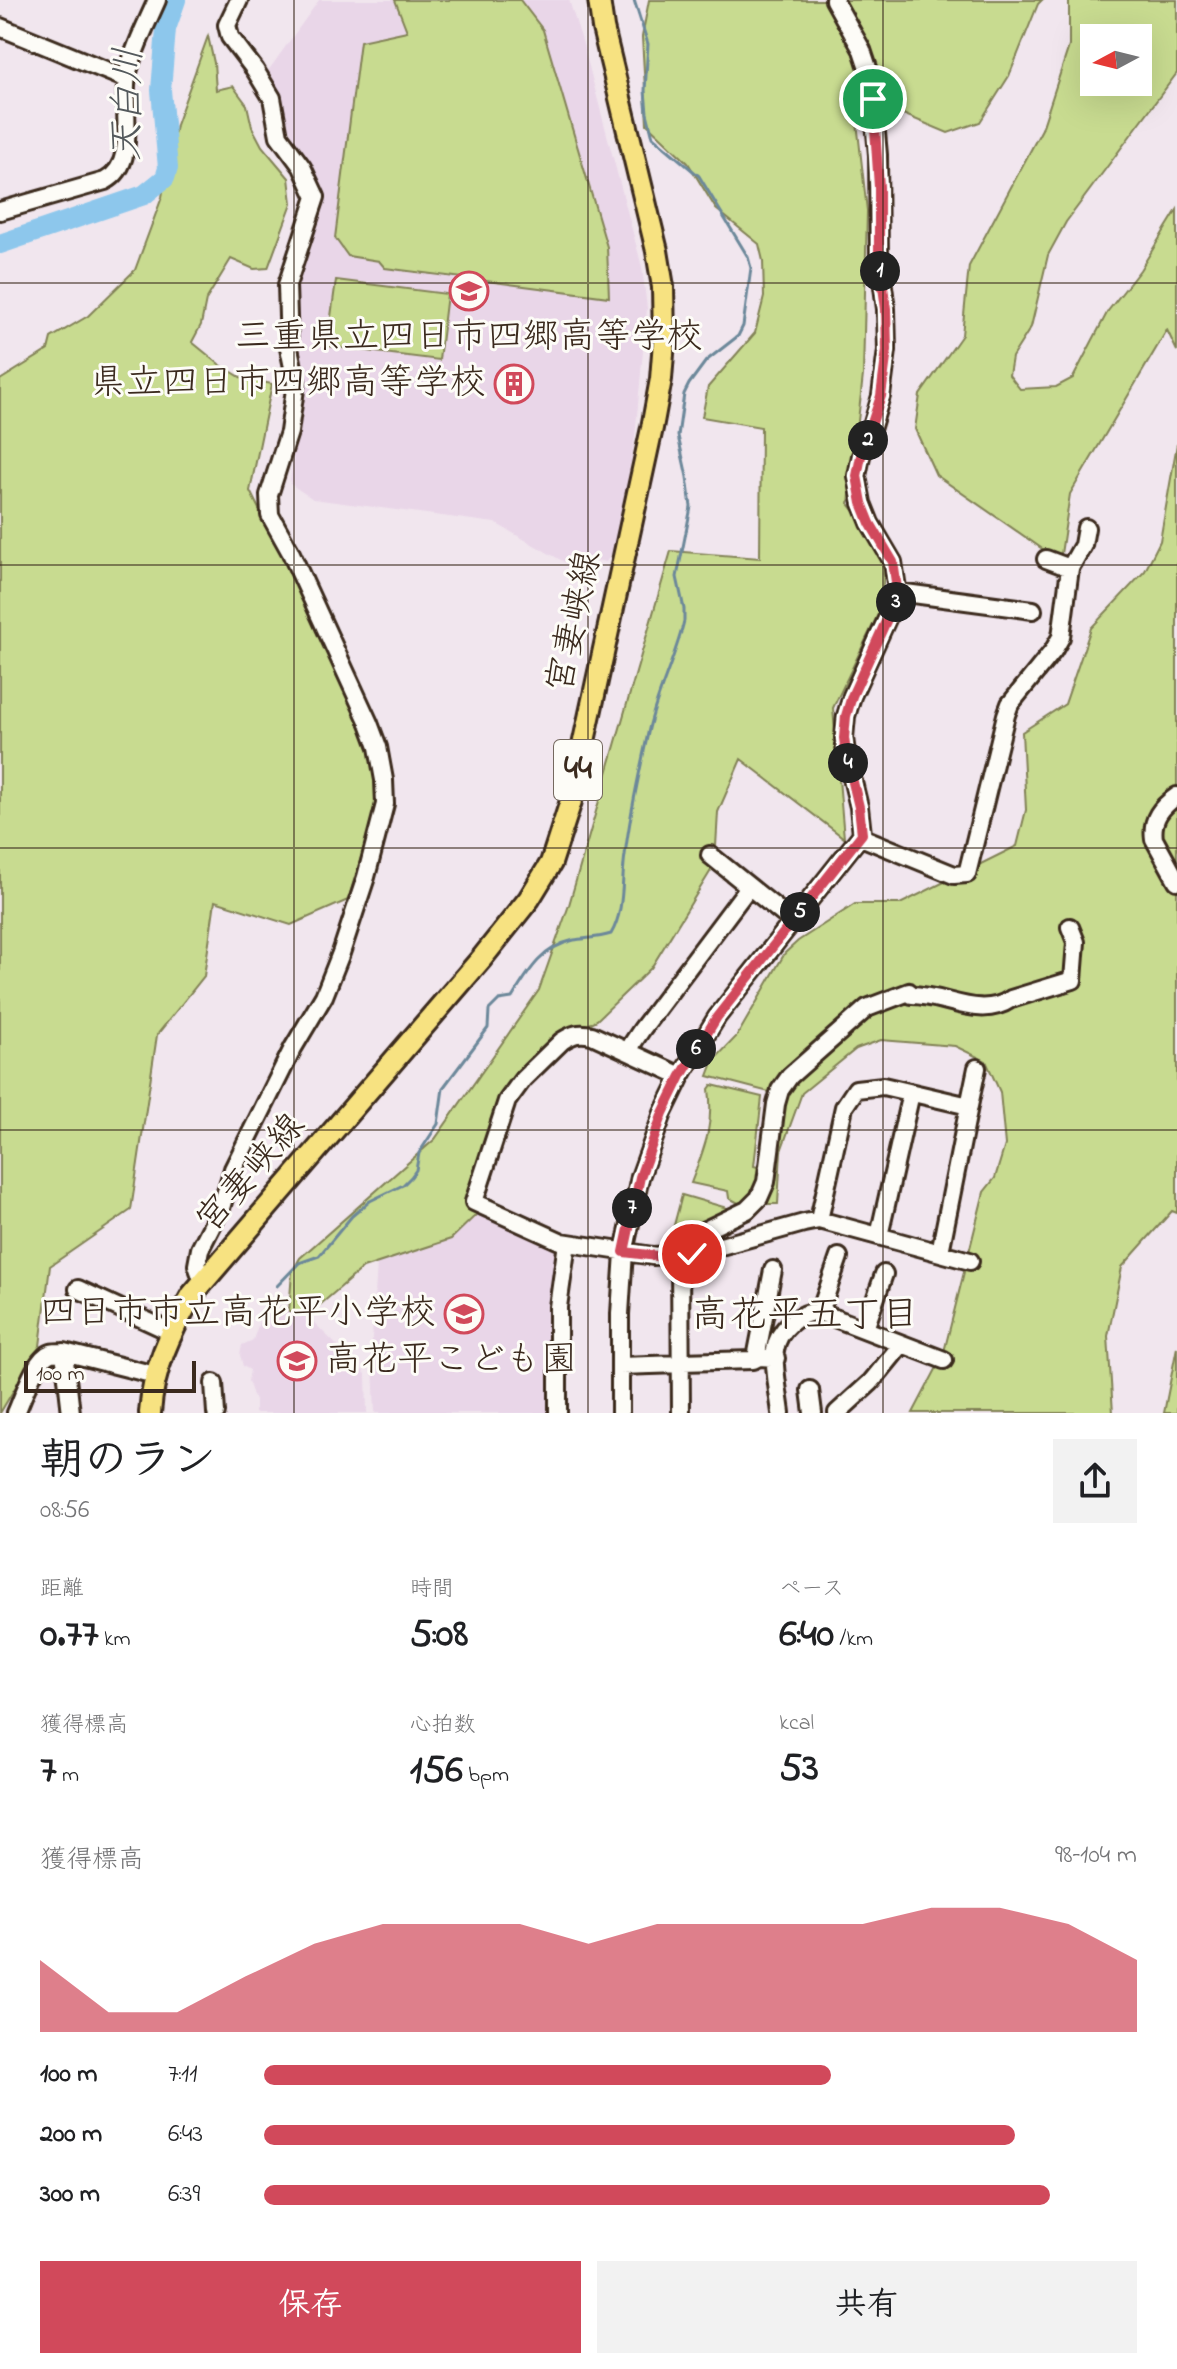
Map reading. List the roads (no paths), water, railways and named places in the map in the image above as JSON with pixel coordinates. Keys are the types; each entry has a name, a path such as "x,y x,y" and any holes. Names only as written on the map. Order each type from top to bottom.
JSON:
{"main road":[{"name":"宮妻峡線","path":"150,1413 155,1375 171,1332 192,1295 529,899 551,863 564,827 641,486 661,379 664,341 663,287 657,251 603,28 599,0"}],"street":[{"path":"0,211 105,181 119,171 125,155 127,79 133,56 157,0"},
{"path":"620,1413 620,1314 624,1252 640,1177 663,1113 681,1076 717,1017 862,834 846,753 846,716 898,592 893,562 870,523 857,476 881,396 887,350 886,309 879,257 878,155 871,77 862,50 834,0"},
{"path":"203,1282 197,1265 200,1249 221,1208 233,1169 293,1048 324,996 366,877 385,804 378,747 369,723 290,551 270,515 269,495 289,432 296,382 289,348 287,285 316,197 302,167 279,136 272,98 230,37 227,25 237,1"},
{"path":"0,27 127,79"},
{"path":"861,837 954,875 967,874 1006,715 1010,704 1061,637 1070,568 1083,545 1086,528"},
{"path":"1046,559 1070,568"},
{"path":"898,592 1033,610"},
{"path":"1177,796 1160,811 1153,831 1154,839 1177,881"},
{"path":"710,855 792,921"},
{"path":"631,1053 632,1044 651,1016 748,888"},
{"path":"673,1256 697,1234 747,1210 759,1198 766,1182 774,1113 780,1090 790,1076 857,1016 881,1001 909,992 985,1009 1073,980 1076,942 1070,927"},
{"path":"681,1076 592,1035 580,1032 571,1035 516,1087 507,1101 474,1202 567,1243 624,1252 673,1256 819,1220 970,1261"},
{"path":"940,1252 977,1068"},
{"path":"819,1220 844,1107 851,1094 861,1087 874,1086 969,1106"},
{"path":"879,1236 911,1093"},
{"path":"558,1413 558,1307 567,1243"},
{"path":"673,1256 681,1363 681,1413"},
{"path":"820,1312 839,1257"},
{"path":"756,1358 773,1270"},
{"path":"865,1329 884,1274"},
{"path":"78,1289 171,1332"},
{"path":"781,1413 775,1349 791,1323 806,1313 820,1312 944,1360"},
{"path":"837,1413 871,1382 902,1344"},
{"path":"16,1413 36,1368 52,1352 64,1352 155,1375"},
{"path":"64,1352 71,1413"},
{"path":"620,1366 776,1358"},
{"path":"214,1383 216,1413"},
{"path":"810,1390 813,1413"}],"waterway":[{"name":"天白川","path":"0,244 144,195 165,178 168,168 161,90 166,29 176,0"},
{"path":"277,1286 299,1263 319,1256 352,1216 370,1201 403,1185 411,1177 416,1170 419,1153 438,1124 443,1088 488,1028 489,1010 499,1000 512,998 530,970 553,948 574,940 611,934 619,915 629,824 651,719 684,621 677,577 691,507 678,436 684,394 706,361 738,336 743,326 751,268 748,257 699,176 653,137 645,91 648,44 634,0"}],"place":[{"name":"三重県立四日市四郷高等学校","path":"469,291"},
{"name":"県立四日市四郷高等学校","path":"514,384"},
{"name":"四日市市立高花平小学校","path":"464,1314"},
{"name":"高花平こども園","path":"297,1361"}],"district":[{"name":"高花平五丁目","path":"805,1317"}]}
